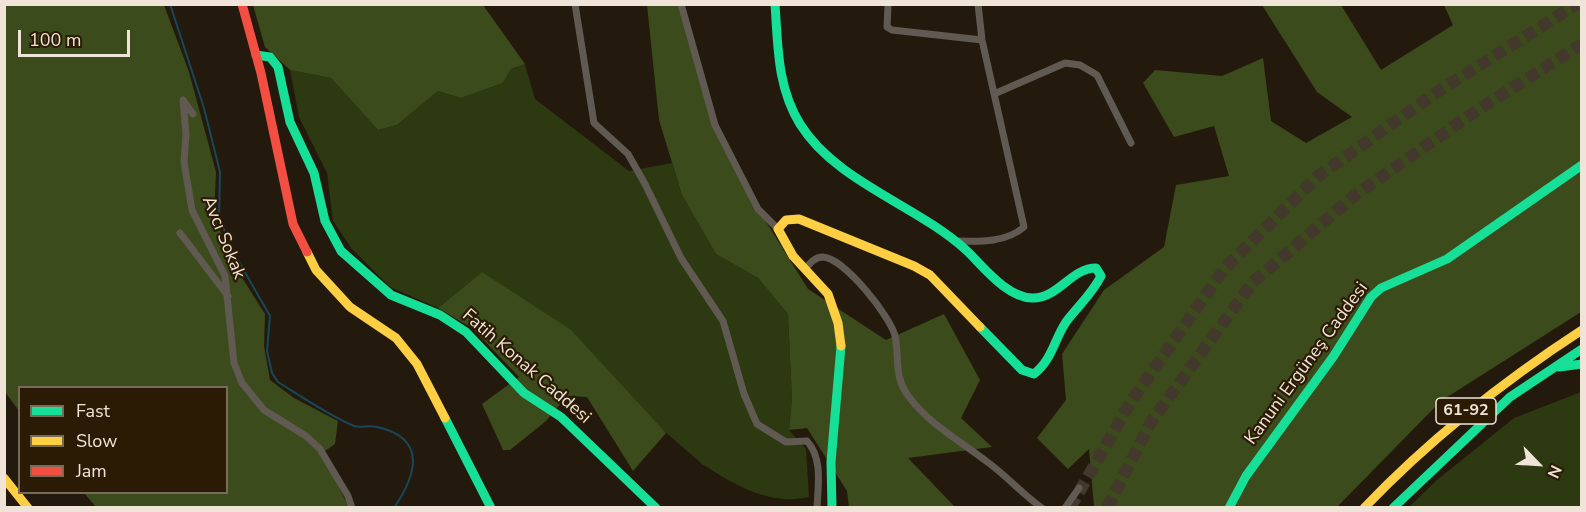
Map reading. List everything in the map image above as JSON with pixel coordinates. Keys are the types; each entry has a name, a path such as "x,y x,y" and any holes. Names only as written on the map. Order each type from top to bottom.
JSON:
{"main road":[{"path":"242,4 256,55 293,224 316,270 350,307 396,338 417,364 491,507"},
{"path":"775,4 781,80 800,124 834,162 958,241 1013,293 1032,298 1049,295 1086,268 1096,268 1101,276 1094,293 1065,324 1047,366 1034,374 1022,370 930,275 914,266 799,219 786,220 778,229 793,256 828,294 838,323 841,349 831,462 832,507"},
{"name":"Fatih Konak Caddesi","path":"256,55 270,57 278,67 290,122 314,173 325,221 340,251 391,296 440,315 466,332 524,393 561,417 656,507"},
{"name":"Kanuni Ergüneş Caddesi","path":"1229,507 1246,476 1333,357 1371,297 1381,288 1447,259 1581,165"},
{"name":"61-92","path":"1364,507 1409,459 1464,411 1524,367 1581,330"},
{"name":"61-92","path":"1393,507 1510,397 1581,349"},
{"path":"1550,369 1581,364"},
{"path":"4,478 28,507"}],"street":[{"path":"575,4 594,123 628,154 681,258 723,321 744,394 757,424 786,442 807,441 815,450 818,464 817,507"},
{"path":"681,4 715,124 758,209 778,229"},
{"path":"958,241 980,242 1014,235 1024,227 1022,209 982,40 978,4"},
{"path":"888,6 887,27 892,30 982,40"},
{"path":"994,94 1065,63 1080,65 1097,75 1131,143"},
{"name":"Avcı Sokak","path":"193,114 183,100 186,134 184,162 192,210 225,276 234,363 242,383 264,410 306,436 320,449 344,488 352,507"},
{"name":"Avcı Sokak","path":"180,232 229,298"},
{"path":"805,269 812,260 823,257 847,270 884,313 895,334 897,373 907,395 927,418 986,461 1042,507"},
{"path":"1065,507 1079,488"}],"green space":[{"path":"4,5 164,5 189,72 216,172 214,217 241,276 265,314 264,346 270,380 294,398 338,421 335,444 325,451 324,459 349,507 96,507 85,494 228,494 228,386 18,386 18,410 5,392"},
{"path":"253,5 483,5 525,64 511,69 503,83 461,98 438,91 397,125 378,130 331,78 290,70 265,47"},
{"path":"647,5 678,5 715,125 758,209 808,289 886,340 944,314 980,380 961,418 992,447 908,458 955,507 849,507 847,491 807,428 789,430 792,399 788,314 758,278 716,254 682,195 659,120"},
{"path":"1262,5 1341,5 1381,70 1453,25 1444,5 1581,5 1581,312 1441,401 1337,507 1094,507 1089,449 1068,469 1037,438 1066,400 1062,354 1104,290 1164,247 1176,185 1229,176 1214,126 1174,137 1143,83 1155,70 1222,76 1263,58 1271,121 1306,143 1352,117 1317,92"},
{"path":"525,64 535,99 629,171 672,163 682,195 716,254 758,278 788,314 792,399 789,430 806,449 809,497 780,499 753,492 702,464 482,272 438,308 390,287 352,249 333,221 327,173 299,117 290,70 331,78 378,130 397,125 438,91 461,98 503,83 511,69"},
{"path":"482,272 571,330 666,433 633,471 587,397 567,396 546,421 510,450 503,450 482,404 519,377 472,328 438,308"},
{"path":"1581,392 1581,507 1409,507 1437,480 1514,418"}],"waterway":[{"path":"170,4 204,108 220,172 219,216 230,246 270,316 267,351 272,373 278,382 344,422 357,427 377,427 393,432 404,440 410,448 413,459 412,470 408,483 394,508"}],"tunnel":[{"path":"1070,508 1130,403 1224,269 1317,177 1434,94 1577,4"},
{"path":"1107,508 1151,422 1252,283 1354,196 1473,113 1582,44"}],"traffic: fast":[{"path":"775,4 780,66 792,110 815,144 834,162 946,234 1004,287 1022,296 1032,298 1049,294 1087,269 1096,268 1101,276 1066,322 1049,356 1034,374 1022,370 980,327"},
{"path":"256,55 270,57 278,67 290,122 314,173 325,221 341,251 391,295 440,315 466,332 524,393 561,417 656,508"},
{"path":"1229,508 1246,476 1333,357 1371,297 1381,288 1447,259 1582,165"},
{"path":"832,508 831,462 841,346"},
{"path":"1393,508 1510,397 1582,349"},
{"path":"1559,367 1582,364"},
{"path":"445,418 491,508"}],"traffic: slow":[{"path":"841,346 838,323 828,294 793,256 778,229 786,220 799,219 914,266 930,275 980,327"},
{"path":"307,252 316,270 350,307 396,338 417,364 445,418"},
{"path":"1364,508 1441,435 1523,370 1582,330"},
{"path":"4,478 28,508"}],"traffic: jam":[{"path":"242,4 261,73 293,224 307,252"}]}
